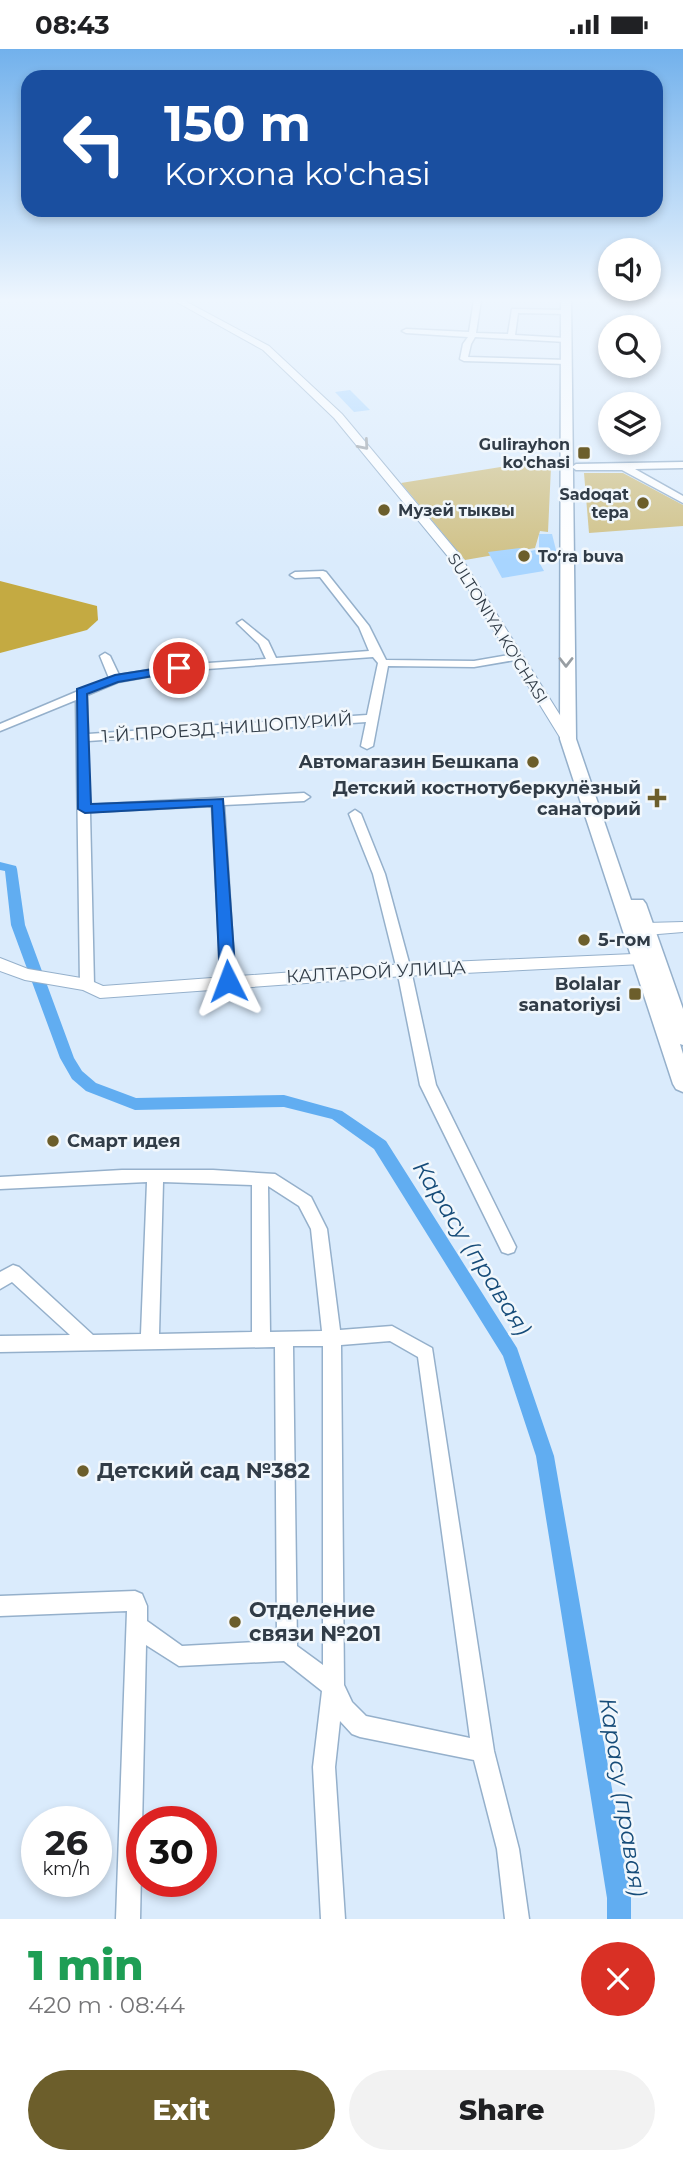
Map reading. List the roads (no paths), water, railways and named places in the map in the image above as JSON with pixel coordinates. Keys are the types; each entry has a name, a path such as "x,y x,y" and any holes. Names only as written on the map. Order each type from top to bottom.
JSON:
{"main road":[{"path":"568,387 581,740 649,960 683,1084"},
{"path":"572,387 566,713 568,739 639,930"},
{"path":"649,960 683,1038"}],"street":[{"name":"SULTONIYA KO'CHASI","path":"308,387 338,416 455,557 568,739"},
{"path":"571,467 683,465"},
{"path":"624,467 683,500"},
{"path":"295,575 323,574 364,626 379,658 367,746"},
{"path":"242,623 264,643 271,661"},
{"path":"104,656 115,679"},
{"path":"0,728 115,679 179,668 271,661 379,658 474,664 515,657"},
{"path":"81,692 87,985"},
{"path":"39,697 53,704"},
{"name":"1-Й ПРОЕЗД НИШОПУРИЙ","path":"83,739 372,718"},
{"path":"85,809 304,797"},
{"path":"218,802 228,981"},
{"path":"355,814 379,874 404,970 428,1085 508,1247"},
{"path":"639,930 683,927"},
{"name":"КАЛТАРОЙ УЛИЦА","path":"0,964 25,974 87,985 100,992 404,970 649,960"},
{"path":"150,1341 155,1176"},
{"path":"0,1183 155,1176 275,1180 305,1202 319,1229 332,1338 333,1686 324,1767 333,1919"},
{"path":"260,1179 261,1337"},
{"path":"0,1282 13,1272 90,1343"},
{"path":"0,1344 261,1337 332,1338 392,1333 426,1353 483,1751 508,1849 517,1919"},
{"path":"284,1338 287,1651"},
{"path":"0,1606 135,1601 138,1606 128,1919"},
{"path":"137,1626 179,1656 287,1651 333,1686 344,1710 360,1725 483,1751"}],"waterway":[{"name":"Карасу (правая)","path":"0,866 11,869 18,925 67,1058 77,1075 91,1087 135,1104 284,1101 337,1115 380,1145 511,1353 545,1456 619,1898 619,1919"}],"place":[{"name":"Gulirayhon ko'chasi","path":"584,453"},
{"name":"Sadoqat tepa","path":"643,503"},
{"name":"Музей тыквы","path":"384,510"},
{"name":"To‘ra buva","path":"524,556"},
{"name":"Автомагазин Бешкапа","path":"533,762"},
{"name":"Детский костнотуберкулёзный санаторий","path":"657,798"},
{"name":"5-гом","path":"584,940"},
{"name":"Bolalar sanatoriysi","path":"635,994"},
{"name":"Смарт идея","path":"53,1141"},
{"name":"Детский сад №382","path":"83,1471"},
{"name":"Отделение связи №201","path":"235,1622"}]}
